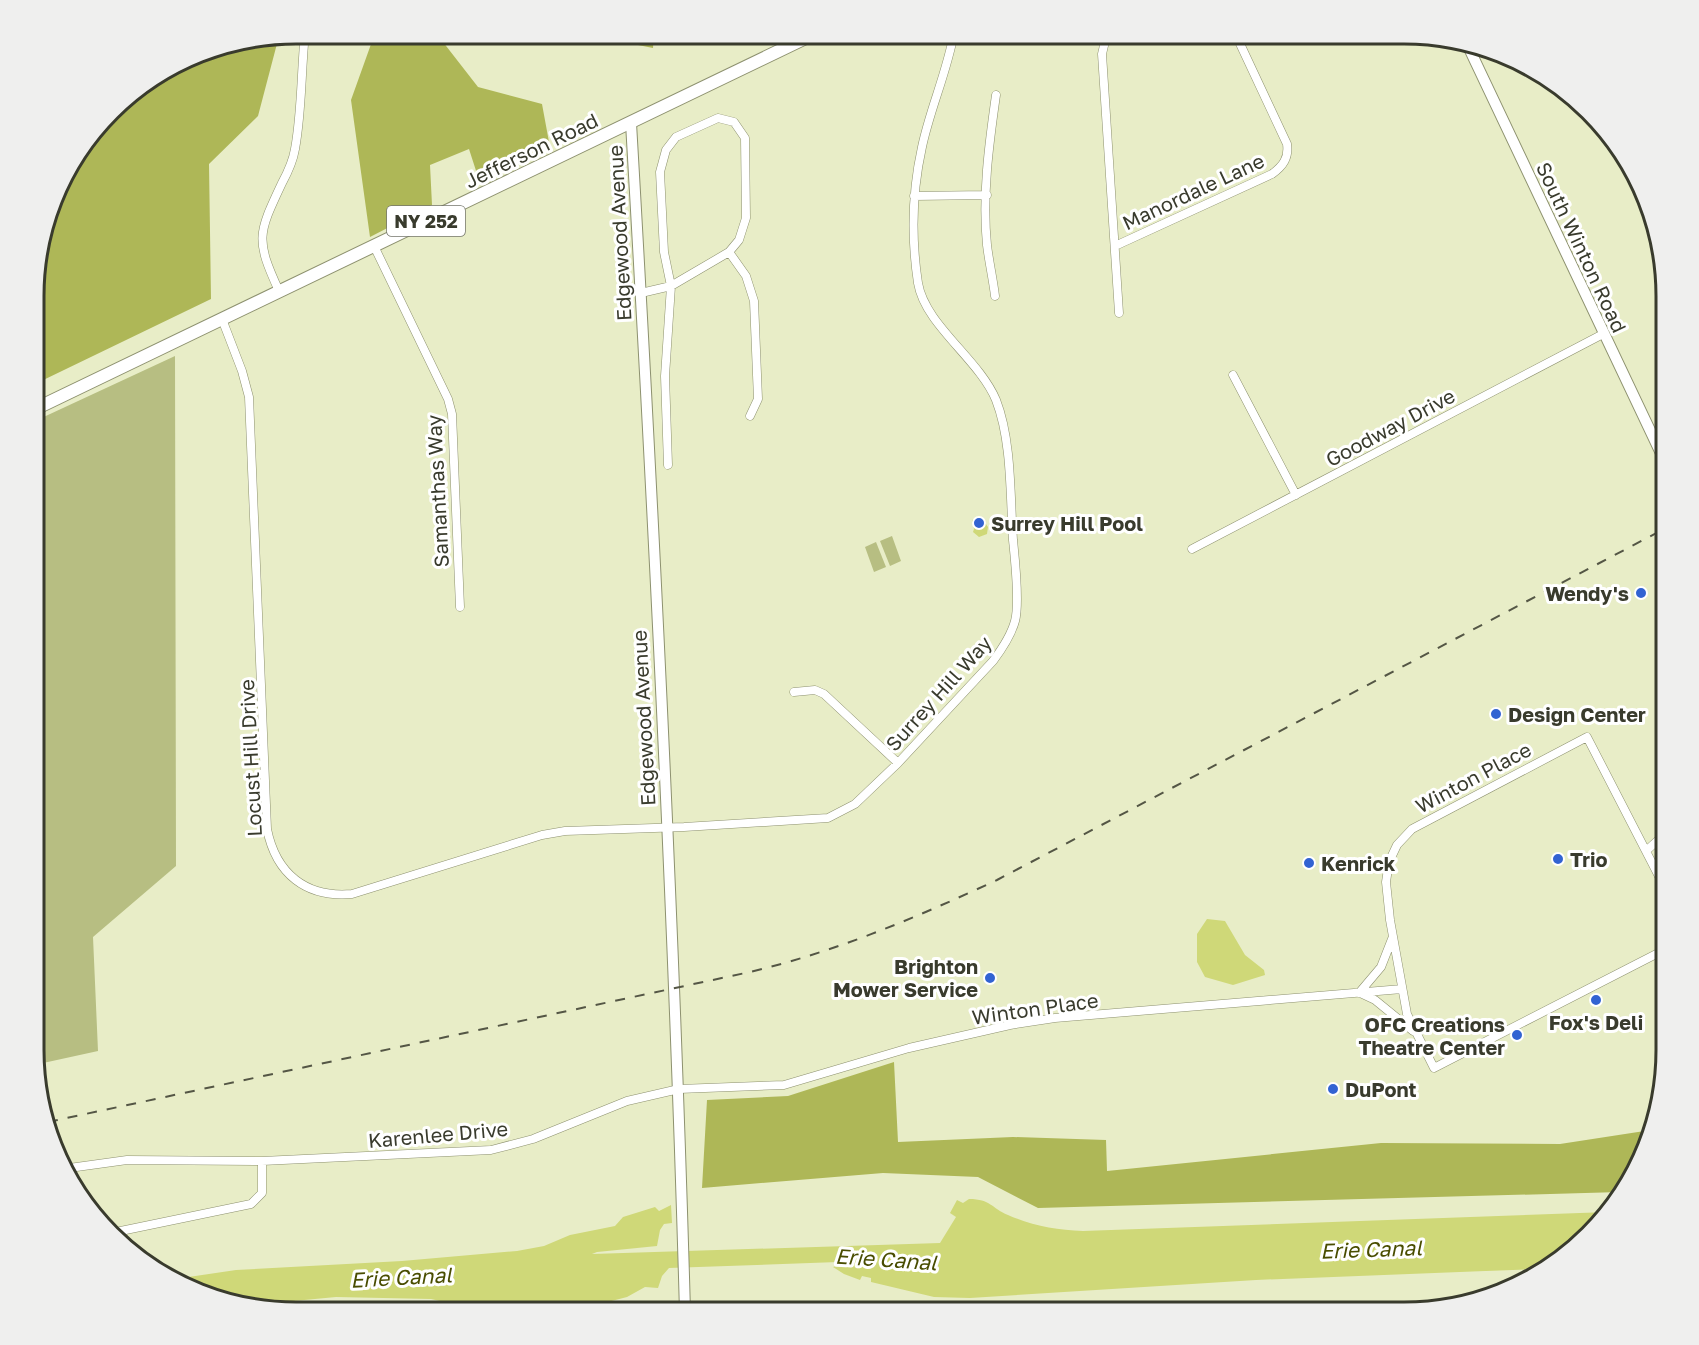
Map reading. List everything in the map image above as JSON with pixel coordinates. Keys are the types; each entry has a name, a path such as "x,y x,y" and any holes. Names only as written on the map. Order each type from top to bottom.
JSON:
{"main road":[{"name":"Jefferson Road","path":"44,405 793,44"}],"street":[{"path":"279,291 264,252 262,230 293,158 304,44"},
{"name":"Surrey Hill Way","path":"666,827 828,818 855,804 898,763 993,661 1005,645 1015,620 1016,576 1005,433 996,399 980,372 941,326 921,296 913,232 914,196 922,147 951,44"},
{"path":"1104,44 1102,54 1119,314"},
{"name":"Manordale Lane","path":"1115,246 1272,174 1284,164 1288,152 1287,144 1240,44"},
{"name":"South Winton Road","path":"1471,53 1656,443"},
{"path":"996,95 987,195 987,243 996,296"},
{"path":"641,293 671,285 729,252 739,240 747,218 745,138 734,122 723,118 698,126 676,137 669,145 662,160 660,172 664,252 671,285 664,376 668,465"},
{"name":"Edgewood Avenue","path":"631,123 679,1089 684,1302"},
{"path":"914,196 987,195"},
{"name":"Samanthas Way","path":"374,246 448,399 452,414 460,607"},
{"path":"729,252 746,276 754,301 758,399 750,416"},
{"name":"Locust Hill Drive","path":"222,319 242,371 250,409 267,828 272,847 282,866 301,884 314,890 338,895 352,894 542,835 565,831 666,827"},
{"name":"Goodway Drive","path":"1192,549 1603,334"},
{"path":"1233,375 1296,495"},
{"path":"794,692 815,690 825,694 898,763"},
{"name":"Winton Place","path":"1656,870 1587,736 1412,829 1396,845 1389,862 1386,882 1393,938 1407,1014 1434,1068 1656,954"},
{"path":"1646,851 1656,842"},
{"path":"1393,938 1381,967 1359,993 1375,1000 1417,1034"},
{"name":"Winton Place","path":"679,1089 784,1085 909,1048 1012,1024 1055,1018 1402,989"},
{"name":"Karenlee Drive","path":"72,1168 127,1160 262,1161 491,1150 519,1144 627,1101 679,1089"},
{"path":"120,1231 251,1204 262,1194 262,1161"}],"shaded area":[{"path":"277,44 258,116 209,164 211,299 44,380 44,279 48,246 69,184 95,142 129,106 169,77 230,52"},
{"path":"371,44 445,44 478,87 542,104 549,142 479,180 469,149 430,165 432,205 370,237 351,100"},
{"path":"633,44 653,44 653,48"},
{"path":"175,356 176,866 93,937 98,1051 44,1063 44,1050 44,417"},
{"path":"892,536 901,561 890,566 880,541"},
{"path":"876,542 886,567 874,572 865,547"},
{"path":"894,1062 898,1142 1013,1137 1106,1140 1107,1171 1381,1143 1560,1144 1642,1131 1630,1161 1611,1192 1038,1208 978,1177 883,1173 702,1188 707,1100 788,1096"}],"water":[{"name":"Surrey Hill Pool","path":"981,517 988,527 987,534 979,537 973,532 972,520"},
{"path":"1207,919 1225,921 1245,955 1264,970 1265,975 1233,985 1205,977 1197,962 1197,934"},
{"name":"Erie Canal","path":"969,1199 976,1199 987,1202 1017,1219 1036,1225 1083,1231 1596,1212 1557,1250 1527,1269 1256,1280 970,1298 934,1297 871,1282 871,1278 862,1276 860,1280 833,1267 840,1265 838,1262 669,1268 662,1276 658,1288 645,1287 627,1297 608,1302 444,1302 431,1299 336,1297 288,1302 246,1297 187,1277 236,1270 402,1261 517,1251 544,1246 570,1235 615,1226 623,1217 655,1207 659,1211 671,1205 672,1223 664,1224 660,1230 657,1246 592,1254 940,1243 956,1217 950,1213 957,1200 963,1203"}],"railway":[{"path":"54,1121 750,972 845,944 997,880 1656,533"}],"place":[{"name":"Surrey Hill Pool","path":"979,523"},
{"name":"Wendy's","path":"1641,593"},
{"name":"Design Center","path":"1496,714"},
{"name":"Trio","path":"1558,859"},
{"name":"Kenrick","path":"1309,863"},
{"name":"Brighton Mower Service","path":"990,978"},
{"name":"Fox's Deli","path":"1596,1000"},
{"name":"OFC Creations Theatre Center","path":"1517,1035"},
{"name":"DuPont","path":"1333,1089"}]}
